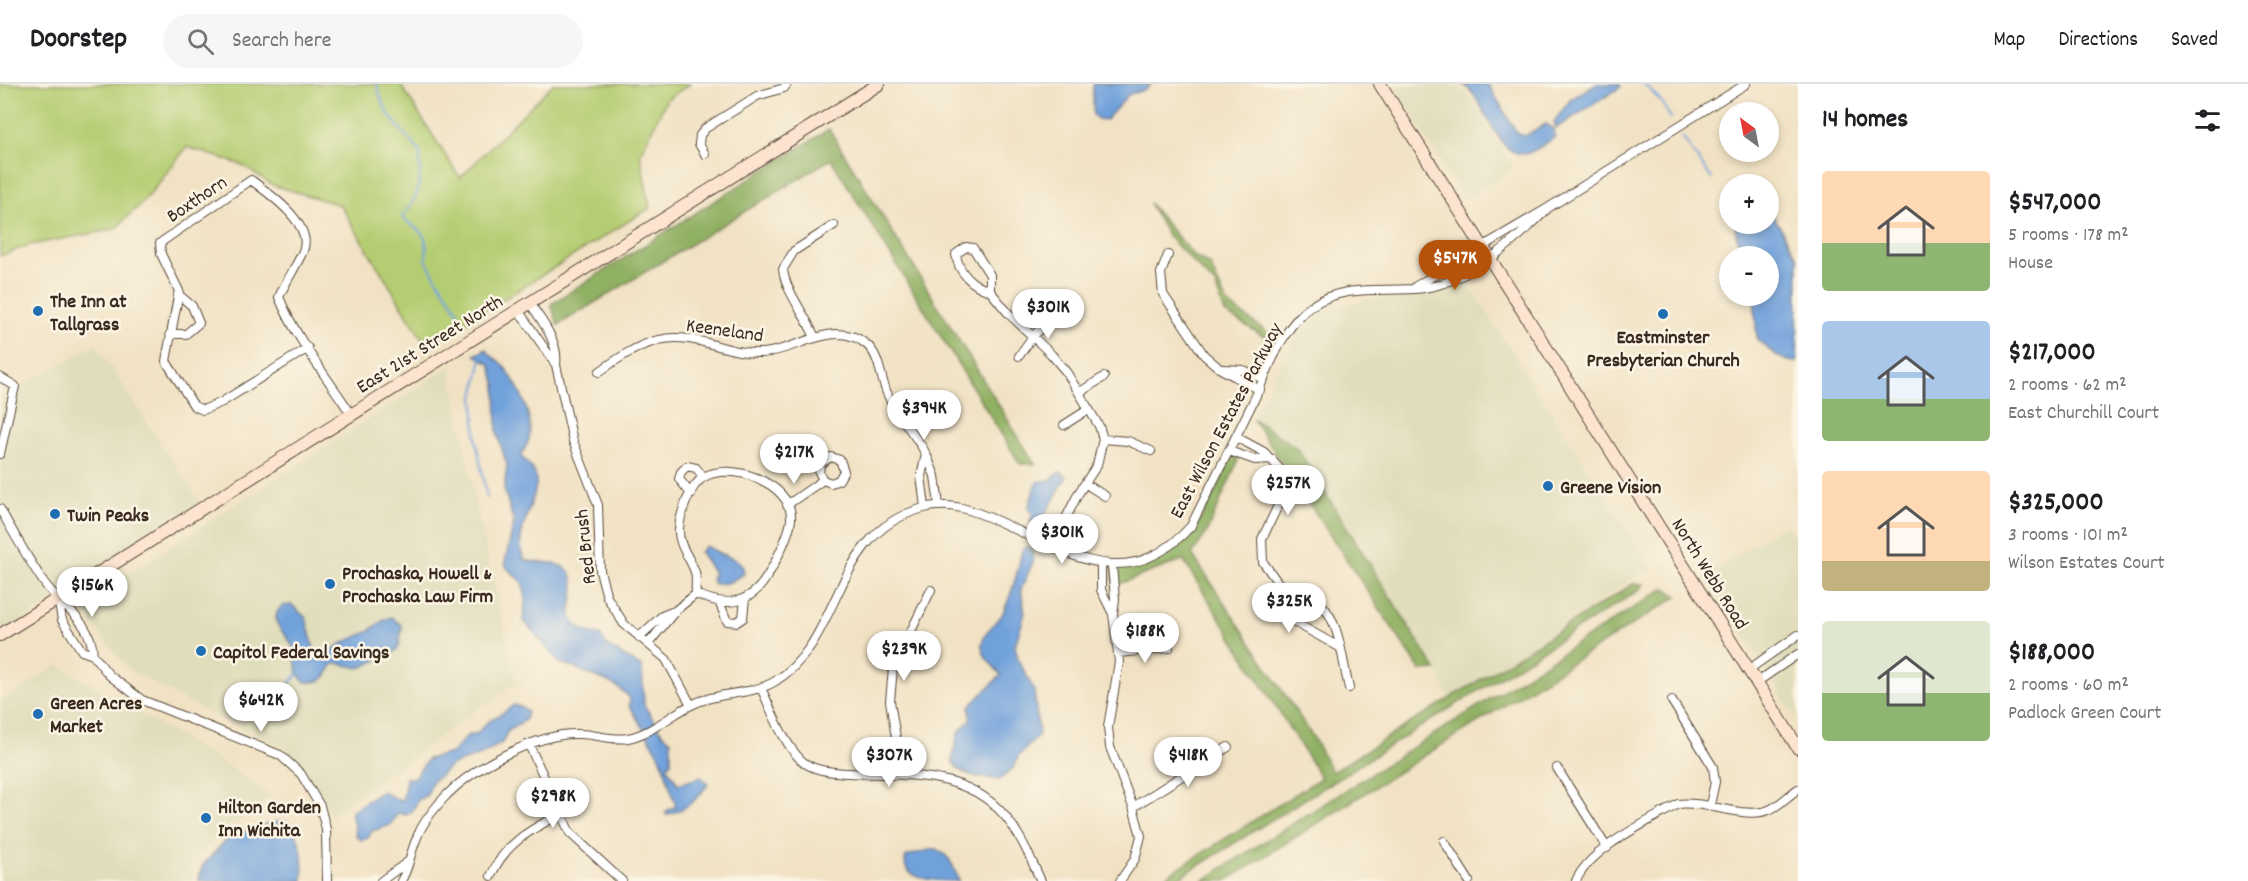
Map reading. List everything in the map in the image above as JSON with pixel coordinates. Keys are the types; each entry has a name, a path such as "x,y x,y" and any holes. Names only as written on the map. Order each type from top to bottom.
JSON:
{"main road":[{"name":"East 21st Street North","path":"0,634 879,84"},
{"name":"North Webb Road","path":"1380,84 1798,747"}],"street":[{"path":"705,154 699,144 700,135 706,128 757,96 784,88 787,84"},
{"path":"1548,208 1746,84"},
{"name":"Boxthorn","path":"178,294 175,279 161,254 160,243 251,180 273,197 303,229 304,249 279,297 286,313 308,348"},
{"name":"East Wilson Estates Parkway","path":"1410,289 1548,208"},
{"name":"East Wilson Estates Parkway","path":"401,881 408,871 417,837 446,796 489,764 529,746 578,734 614,739 639,735 691,705 718,695 761,688 787,673 808,650 855,557 866,543 893,519 925,507 939,505 974,510 1082,560 1112,566 1144,560 1178,540 1191,526 1290,328 1313,305 1336,294 1350,291 1410,289 1438,284 1490,259 1514,243 1548,208"},
{"path":"815,338 803,311 787,287 783,269 794,251 834,225"},
{"path":"990,291 990,275 982,260 973,248 960,250 956,254 957,260 970,281 990,291 1009,314 1051,354 1080,392 1103,439 1097,465 1052,546"},
{"path":"1168,255 1161,273 1164,294 1204,355 1219,368 1260,390"},
{"path":"170,334 186,334 199,323 192,306 178,294 170,334 166,361 194,406 205,409 222,402 308,348 351,414"},
{"name":"Red Brush","path":"530,303 554,340 558,353 556,365"},
{"name":"Red Brush","path":"518,310 556,365 573,441 598,505 600,571 603,584 615,611 639,637 666,658 691,705"},
{"path":"1019,356 1033,336 1059,311"},
{"name":"Keeneland","path":"599,372 642,345 661,339 695,340 760,353 786,349 836,333 846,334 866,344 874,353 894,408 914,431 926,454 935,476 939,505"},
{"path":"1219,368 1243,370 1264,379"},
{"path":"0,377 10,381 15,391 0,454"},
{"path":"1080,392 1104,377"},
{"path":"1064,425 1089,409"},
{"path":"1236,437 1272,459 1284,479 1285,491 1262,539 1261,551 1269,573 1281,587 1290,614 1296,623 1339,647"},
{"path":"1103,439 1128,441 1151,451"},
{"path":"1229,451 1255,460 1272,459"},
{"path":"925,507 921,476 926,454"},
{"path":"691,494 679,478 681,472 687,466 696,468 704,477"},
{"path":"719,472 744,474 774,488 787,505 791,517 782,544 761,585 745,598 720,604 696,594 696,573 682,546 679,529 691,494 704,477 719,472"},
{"path":"787,505 823,480"},
{"path":"1086,484 1105,496"},
{"path":"0,508 46,584 73,610 92,644 93,655"},
{"path":"1101,564 1101,590 1113,614"},
{"path":"1112,566 1115,599 1113,614 1118,653 1117,683 1108,727 1110,747 1134,807 1142,836 1140,848 1120,881"},
{"path":"1281,587 1311,596 1324,606 1336,625 1349,688"},
{"path":"892,775 896,738 890,701 892,668 931,590"},
{"path":"648,644 676,610 696,594"},
{"path":"58,598 62,620 82,651 93,655 109,675 142,700 280,755 288,761 307,782 320,806 326,829 327,881"},
{"path":"720,604 727,621 737,622 744,618 745,598"},
{"path":"639,637 662,616 676,610"},
{"path":"1748,670 1798,634"},
{"path":"1118,653 1169,648"},
{"path":"1757,682 1798,654"},
{"path":"761,688 780,727 802,761 813,768 829,771 926,776 955,782 985,796 1011,824 1041,881"},
{"path":"1672,700 1713,767 1715,782 1710,806"},
{"path":"529,746 570,833 622,881"},
{"path":"1134,807 1228,747"},
{"path":"1557,768 1607,848"},
{"path":"1576,881 1583,866 1607,848 1678,804 1692,802 1758,814 1772,809 1798,789"},
{"path":"491,876 503,854 516,841 528,831 561,814"},
{"path":"1444,841 1469,881"},
{"path":"381,881 409,861"}],"shaded area":[{"path":"1402,84 1447,84 1466,91 1514,168 1465,199 1395,89"},
{"path":"1467,282 1651,567 1450,698 1436,669 1297,448 1252,418 1280,364 1314,314 1368,299 1425,294"},
{"path":"96,345 203,507 0,634 0,411 24,384"},
{"path":"450,367 475,502 516,682 331,815 284,747 214,716 128,669 91,623 80,605"},
{"path":"1786,524 1798,542 1798,722 1707,575"},
{"path":"58,665 217,759 272,797 220,833 190,862 192,881 0,881 0,702"}],"green space":[{"path":"0,84 400,84 460,178 553,84 690,84 667,99 640,154 650,208 427,347 340,205 272,185 242,165 187,147 147,198 115,229 30,245 0,256"},
{"path":"829,129 1035,464 1020,464 831,159 558,325 551,304"},
{"path":"1149,203 1194,256 1210,265 1227,303 1274,337 1273,342 1225,313 1215,285 1168,236"},
{"path":"1252,418 1297,448 1436,670 1421,671"},
{"path":"1240,456 1206,534 1192,554 1313,737 1332,772 1633,584 1644,584 1638,591 1174,881 1158,881 1321,778 1183,560 1114,586 1112,566 1128,567 1141,564 1168,552 1181,542 1210,503 1232,457"},
{"path":"1665,588 1678,596 1226,881 1202,881"}],"water":[{"path":"1093,84 1151,84 1145,90 1129,94 1106,120 1098,119 1093,115"},
{"path":"1462,84 1488,84 1517,133 1525,136 1546,124 1553,129 1555,137 1531,152 1519,154 1509,149 1500,140 1478,101"},
{"path":"1595,84 1620,84 1621,87 1556,128 1554,122 1570,100"},
{"path":"1779,225 1798,258 1797,362 1780,358 1757,340 1755,306 1779,306 1779,246 1740,246 1736,234 1779,234"},
{"path":"486,349 502,364 513,380 523,399 529,419 529,439 521,456 533,470 536,483 521,539 521,550 525,560 557,564 569,571 574,591 571,617 575,624 584,630 600,635 607,646 642,667 644,705 662,733 671,741 671,762 667,767 678,784 701,777 708,784 695,800 679,811 666,815 666,811 676,806 661,758 629,705 630,698 620,689 600,678 560,663 523,620 526,598 522,582 507,568 505,562 514,523 504,489 507,465 497,433 496,385 490,364 475,355"},
{"path":"1060,472 1067,476 1040,519 1041,525 1034,527 1030,520 1033,516 1028,508 1037,482 1049,480"},
{"path":"706,546 739,561 744,574 728,583 714,584 711,578 714,573 700,552"},
{"path":"1028,546 1034,560 1021,589 1025,613 1015,646 1018,659 1034,690 1039,735 1018,757 1013,768 1000,780 973,776 962,771 952,761 958,733 970,720 970,706 1001,675 984,653 983,639 1003,613 1022,550"},
{"path":"292,605 306,618 315,653 325,655 392,617 402,626 399,647 393,653 360,668 336,663 331,666 322,680 305,682 298,674 293,647 279,627 276,617 282,606"},
{"path":"513,705 522,707 527,712 525,720 508,731 502,743 481,755 452,765 432,782 427,795 418,800 412,812 406,815 398,813 390,825 372,831 368,838 361,840 356,836 351,811 382,791 402,802 406,778 414,778 428,759 452,753 467,736 478,733 485,725"},
{"path":"275,822 289,822 294,829 300,843 303,881 198,881 203,865 230,836"},
{"path":"933,849 947,857 959,881 930,880 913,875 908,870 905,864 906,856"}],"waterway":[{"path":"377,84 384,106 394,122 420,152 418,187 409,209 402,217 419,230 425,238 426,259 456,309 463,327"},
{"path":"1644,84 1659,99 1671,118"},
{"path":"1682,137 1712,179"},
{"path":"482,356 474,398 476,441 487,498"},
{"path":"281,698 286,687 298,674"},
{"path":"268,715 275,709"}],"place":[{"name":"The Inn at Tallgrass","path":"38,311"},
{"name":"Eastminster Presbyterian Church","path":"1663,314"},
{"name":"Greene Vision","path":"1548,486"},
{"name":"Twin Peaks","path":"55,514"},
{"name":"Prochaska, Howell & Prochaska Law Firm","path":"330,584"},
{"name":"Capitol Federal Savings","path":"201,651"},
{"name":"Green Acres Market","path":"38,714"},
{"name":"Hilton Garden Inn Wichita","path":"206,818"}]}
